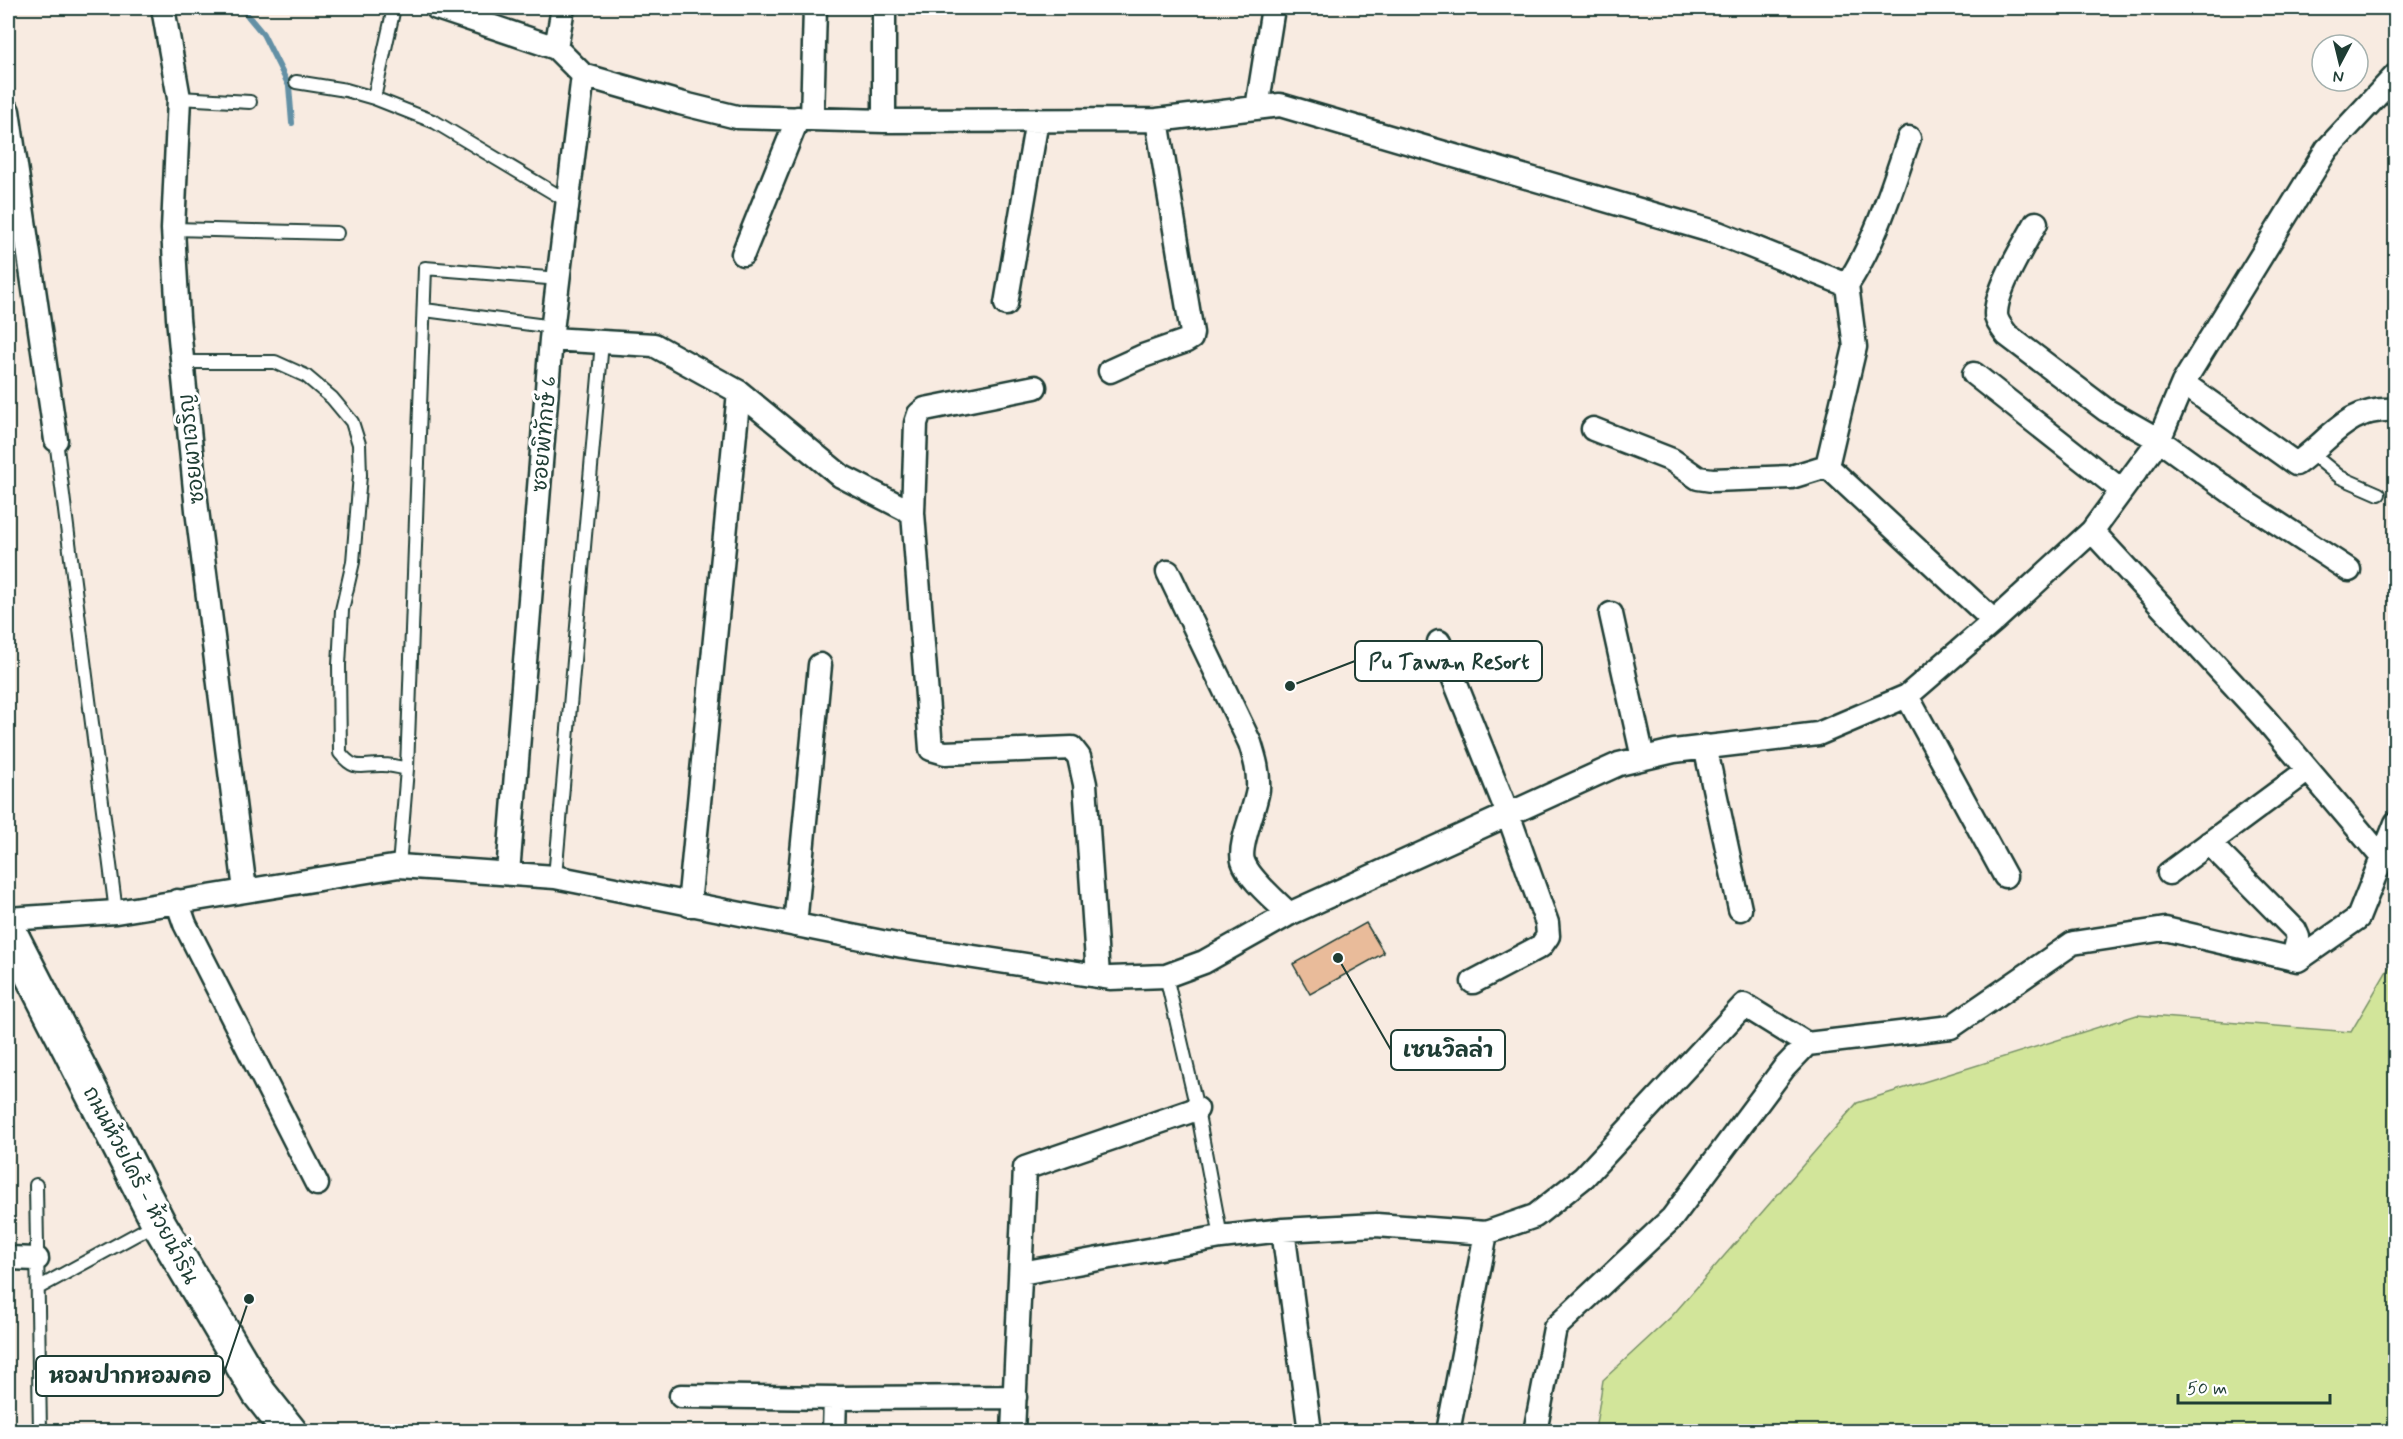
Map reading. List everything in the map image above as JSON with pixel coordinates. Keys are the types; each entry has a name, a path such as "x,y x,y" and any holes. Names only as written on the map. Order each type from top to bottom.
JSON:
{"main road":[{"name":"ถนนห้วยไคร้ - ห้วยน้ำริน","path":"8,929 158,1222 260,1394 290,1431"}],"street":[{"name":"ซอยผาเจริญ","path":"163,8 179,98 173,229 182,362 197,510 246,890"},
{"path":"437,8 556,48 584,75 737,117 884,121 1156,120 1280,105 1718,233 1847,285"},
{"path":"556,48 563,8"},
{"path":"743,254 805,119 815,8"},
{"path":"884,8 884,121"},
{"path":"1257,108 1273,8"},
{"name":"ซอยพิทักษ์ 6","path":"508,873 552,333 584,75"},
{"path":"8,919 116,912 399,866 555,877 902,946 1110,978 1166,976 1204,962 1288,914 1619,764 1705,746 1818,734 1907,696 1994,621 2092,531 2159,440 2183,382 2327,149 2396,75"},
{"path":"8,111 56,440"},
{"path":"1006,304 1037,120"},
{"path":"1110,371 1143,356 1186,341 1191,338 1192,333 1156,120"},
{"path":"1827,466 1856,347 1847,285 1859,268 1889,198 1909,138"},
{"path":"2036,223 2012,267 2000,297 1996,315 2007,335 2106,410 2159,440 2242,500 2349,570"},
{"path":"552,333 602,342 654,345 739,392 841,476 913,513"},
{"path":"1974,374 2121,490"},
{"path":"2183,382 2296,464 2312,453 2348,420 2363,412 2396,411"},
{"path":"1035,387 925,409 919,414 916,423 913,513 931,748 945,753 1072,748 1079,757 1085,784 1098,976"},
{"path":"689,905 739,392"},
{"path":"1593,429 1672,460 1698,478 1712,480 1782,478 1827,466"},
{"path":"1827,466 1994,621"},
{"path":"2092,531 2266,720 2381,856"},
{"path":"1168,572 1250,743 1258,770 1258,791 1244,843 1243,861 1253,877 1288,914"},
{"path":"1611,614 1643,758"},
{"path":"1440,642 1508,814 1547,923 1548,936 1541,946 1473,982"},
{"path":"795,925 820,665"},
{"path":"1907,696 2005,876"},
{"path":"1705,746 1740,909"},
{"path":"2169,873 2308,770"},
{"path":"1021,1273 1221,1237 1283,1230 1376,1225 1486,1233 1535,1216 1584,1177 1744,1005 1808,1044 1952,1027 2073,943 2165,929 2298,960 2358,918 2396,823"},
{"path":"2209,843 2295,930 2298,937 2293,959"},
{"path":"177,901 185,924 317,1184"},
{"path":"1535,1431 1555,1328 1672,1218 1784,1068 1808,1044"},
{"path":"1013,1431 1025,1168 1197,1109"},
{"path":"1283,1230 1310,1431"},
{"path":"1448,1431 1486,1233"},
{"path":"8,1258 37,1259"},
{"path":"681,1396 1016,1397"},
{"path":"834,1431 835,1398"}],"lane":[{"path":"374,98 394,8"},
{"path":"296,82 346,90 374,98 435,122 569,202"},
{"path":"179,98 250,102"},
{"path":"173,229 337,233"},
{"path":"399,866 407,769 425,268 560,279"},
{"path":"425,310 552,333"},
{"path":"555,877 602,342"},
{"path":"182,362 275,362 306,376 332,398 352,422 359,444 360,475 353,562 342,610 339,665 340,753 351,765 383,765 407,769"},
{"path":"56,440 116,912"},
{"path":"2312,453 2340,477 2379,494"},
{"path":"1166,976 1197,1109 1221,1237"},
{"path":"36,1185 40,1431"},
{"path":"38,1288 158,1222"}],"green space":[{"path":"2395,957 2395,1431 1595,1431 1603,1380 1671,1317 1857,1103 2137,1015 2351,1032"}],"building":[{"path":"1366,923 1384,953 1310,994 1293,964"}],"waterway":[{"path":"243,8 263,34 289,86 292,123"}],"place":[{"name":"Pu Tawan Resort","path":"1290,686"},
{"name":"เซนวิลล่า","path":"1338,958"},
{"name":"หอมปากหอมคอ","path":"249,1299"}]}
